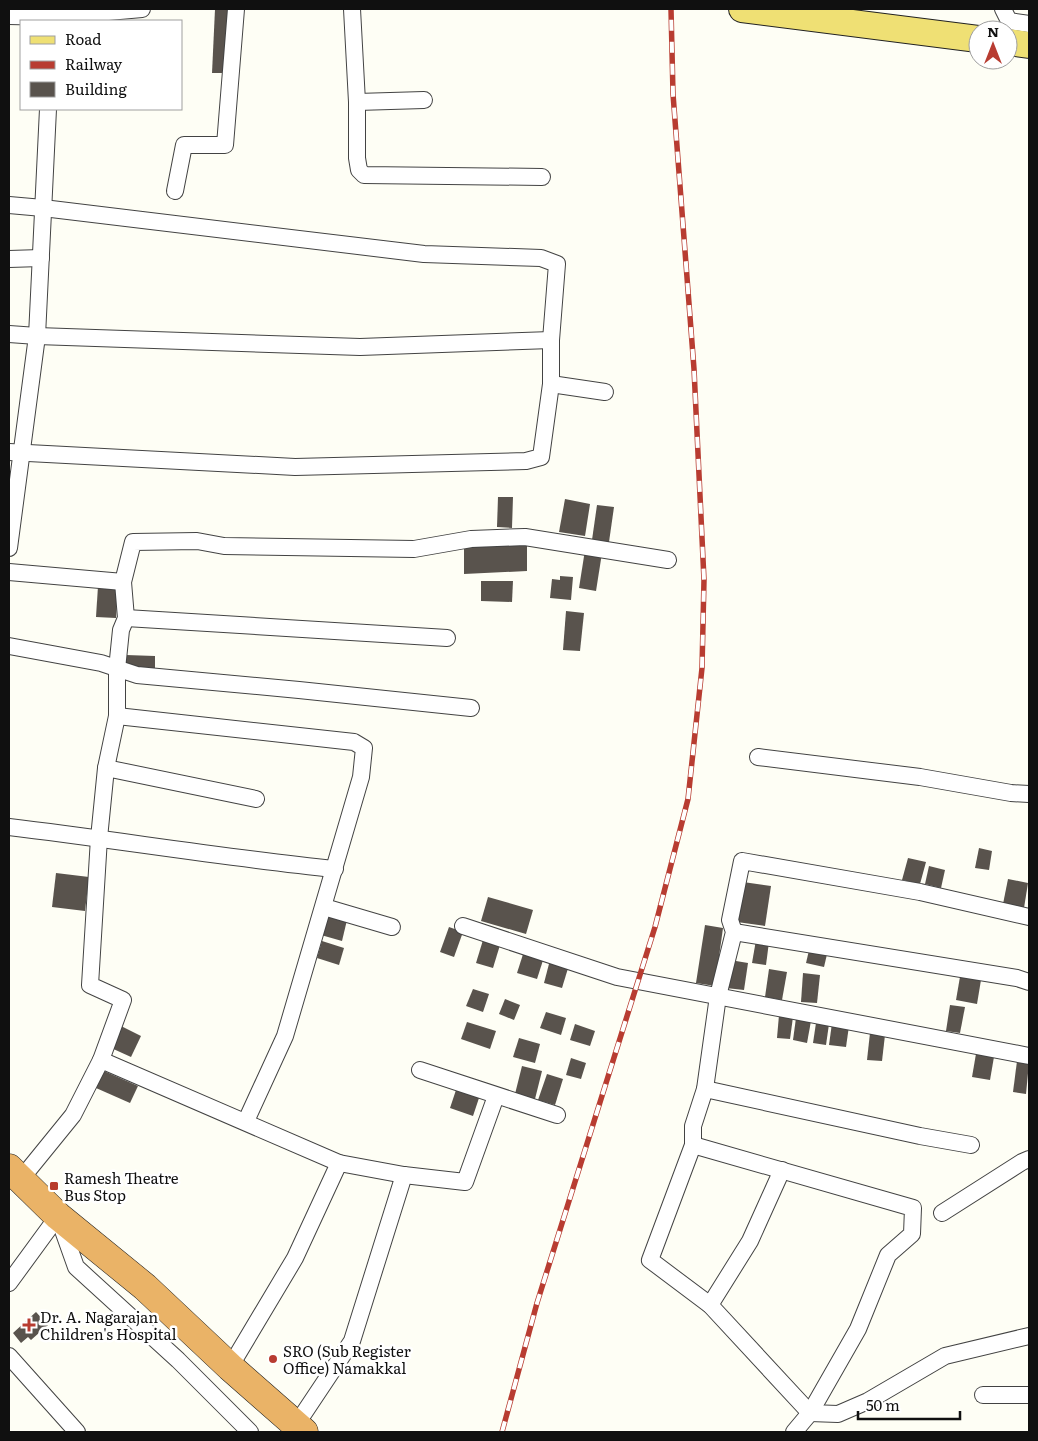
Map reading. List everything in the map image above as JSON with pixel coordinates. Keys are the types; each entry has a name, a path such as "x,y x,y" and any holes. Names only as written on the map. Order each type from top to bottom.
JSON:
{"highway":[{"path":"15,1174 58,1216 145,1287 300,1428"}],"main road":[{"path":"742,9 968,37"}],"street":[{"path":"9,16 52,19 142,9"},
{"path":"175,192 184,145 225,146 236,9"},
{"path":"352,9 357,102 357,158 359,170 364,175 542,177"},
{"path":"1003,9 1009,21 1029,24"},
{"path":"357,102 424,100"},
{"path":"9,548 15,453 37,336 48,110"},
{"path":"9,205 424,254 541,258 557,264 551,340 551,384 541,457 526,461 294,467 15,453"},
{"path":"9,259 41,258"},
{"path":"9,334 360,347 551,340"},
{"path":"551,384 605,392"},
{"path":"15,1174 73,1115 101,1060 123,1000 90,985 99,838 106,768 117,716 117,669 121,630 126,618 123,582 133,542 197,541 224,546 414,548 471,539 525,537 668,560"},
{"path":"9,572 123,582"},
{"path":"126,618 447,638"},
{"path":"9,646 101,664 137,675 471,708"},
{"path":"117,716 354,742 364,748 361,777 285,1036 246,1121"},
{"path":"758,757 920,777 1011,793 1029,794"},
{"path":"106,768 256,799"},
{"path":"9,827 261,862 335,869"},
{"path":"1029,917 920,892 742,861 730,920 734,932 718,996 705,1089 693,1126 693,1145 650,1260 710,1305 810,1413 838,1414 868,1401 945,1356 1029,1336"},
{"path":"324,907 392,927"},
{"path":"463,926 617,977 1029,1056"},
{"path":"734,932 1017,978 1029,982"},
{"path":"101,1060 246,1121 339,1163 404,1175 465,1182 496,1096"},
{"path":"420,1070 557,1115"},
{"path":"705,1089 920,1136 972,1145"},
{"path":"693,1145 913,1208 912,1234 888,1255 858,1329 810,1413 794,1432"},
{"path":"942,1213 1029,1159"},
{"path":"230,1366 294,1258 339,1163"},
{"path":"710,1305 750,1241 782,1170"},
{"path":"300,1428 352,1341 404,1175"},
{"path":"9,1283 58,1216"},
{"path":"58,1216 76,1267 178,1360 250,1432"},
{"path":"9,1356 77,1432"},
{"path":"983,1395 1029,1395"}],"building":[{"path":"215,9 228,9 225,73 212,73"},
{"path":"498,497 513,497 512,528 497,527"},
{"path":"565,499 590,504 585,536 559,532"},
{"path":"597,505 614,507 609,542 592,540"},
{"path":"527,540 527,571 464,574 464,543"},
{"path":"585,550 602,553 596,591 579,588"},
{"path":"560,576 573,577 571,600 550,598 552,579 560,580"},
{"path":"481,581 513,581 512,602 481,601"},
{"path":"98,586 118,587 116,618 96,617"},
{"path":"566,611 584,613 580,651 563,650"},
{"path":"126,655 155,656 155,672 125,670"},
{"path":"979,848 992,851 989,870 975,868"},
{"path":"908,858 926,862 920,884 902,880"},
{"path":"929,866 945,870 941,888 925,884"},
{"path":"56,873 89,877 85,911 52,907"},
{"path":"1008,879 1028,883 1024,908 1003,904"},
{"path":"743,882 771,886 765,926 737,922"},
{"path":"488,897 533,910 526,934 481,921"},
{"path":"326,914 347,920 342,941 321,935"},
{"path":"705,925 723,928 715,986 696,983"},
{"path":"449,927 463,932 454,957 440,952"},
{"path":"483,940 500,945 493,968 476,963"},
{"path":"756,940 769,942 766,965 752,963"},
{"path":"322,941 344,948 339,965 317,958"},
{"path":"810,946 828,950 824,967 806,963"},
{"path":"525,948 545,954 537,979 517,973"},
{"path":"550,960 569,965 562,988 544,983"},
{"path":"730,960 748,963 744,990 726,988"},
{"path":"769,969 787,972 782,1000 765,997"},
{"path":"961,971 982,974 977,1004 956,1000"},
{"path":"803,973 820,975 817,1003 801,1002"},
{"path":"473,989 489,994 483,1012 466,1006"},
{"path":"505,999 520,1005 514,1020 499,1014"},
{"path":"950,1005 965,1007 960,1033 946,1031"},
{"path":"546,1012 566,1018 561,1035 540,1028"},
{"path":"779,1015 793,1017 790,1039 777,1038"},
{"path":"796,1018 811,1021 807,1043 793,1040"},
{"path":"467,1022 496,1031 490,1049 461,1039"},
{"path":"816,1023 829,1024 826,1045 813,1043"},
{"path":"832,1023 849,1026 846,1047 829,1045"},
{"path":"575,1024 595,1031 590,1046 570,1040"},
{"path":"119,1025 141,1036 131,1057 109,1047"},
{"path":"870,1033 885,1035 882,1061 867,1060"},
{"path":"519,1038 540,1044 535,1063 513,1057"},
{"path":"977,1048 995,1051 990,1080 972,1077"},
{"path":"571,1058 586,1063 581,1079 566,1075"},
{"path":"1017,1061 1029,1063 1026,1094 1013,1092"},
{"path":"522,1066 542,1071 535,1099 515,1094"},
{"path":"104,1071 138,1086 130,1103 96,1088"},
{"path":"547,1074 563,1079 555,1105 538,1100"},
{"path":"458,1084 481,1092 473,1116 450,1108"},
{"path":"36,1312 48,1325 31,1340 28,1337 21,1343 13,1333"}],"railway":[{"path":"502,1432 537,1303 655,927 688,799 702,668 704,580 694,369 673,94 671,9"}],"place":[{"name":"Ramesh Theatre Bus Stop","path":"54,1186"},
{"name":"Dr. A. Nagarajan Children's Hospital","path":"29,1325"},
{"name":"SRO (Sub Register Office) Namakkal","path":"273,1359"}]}
